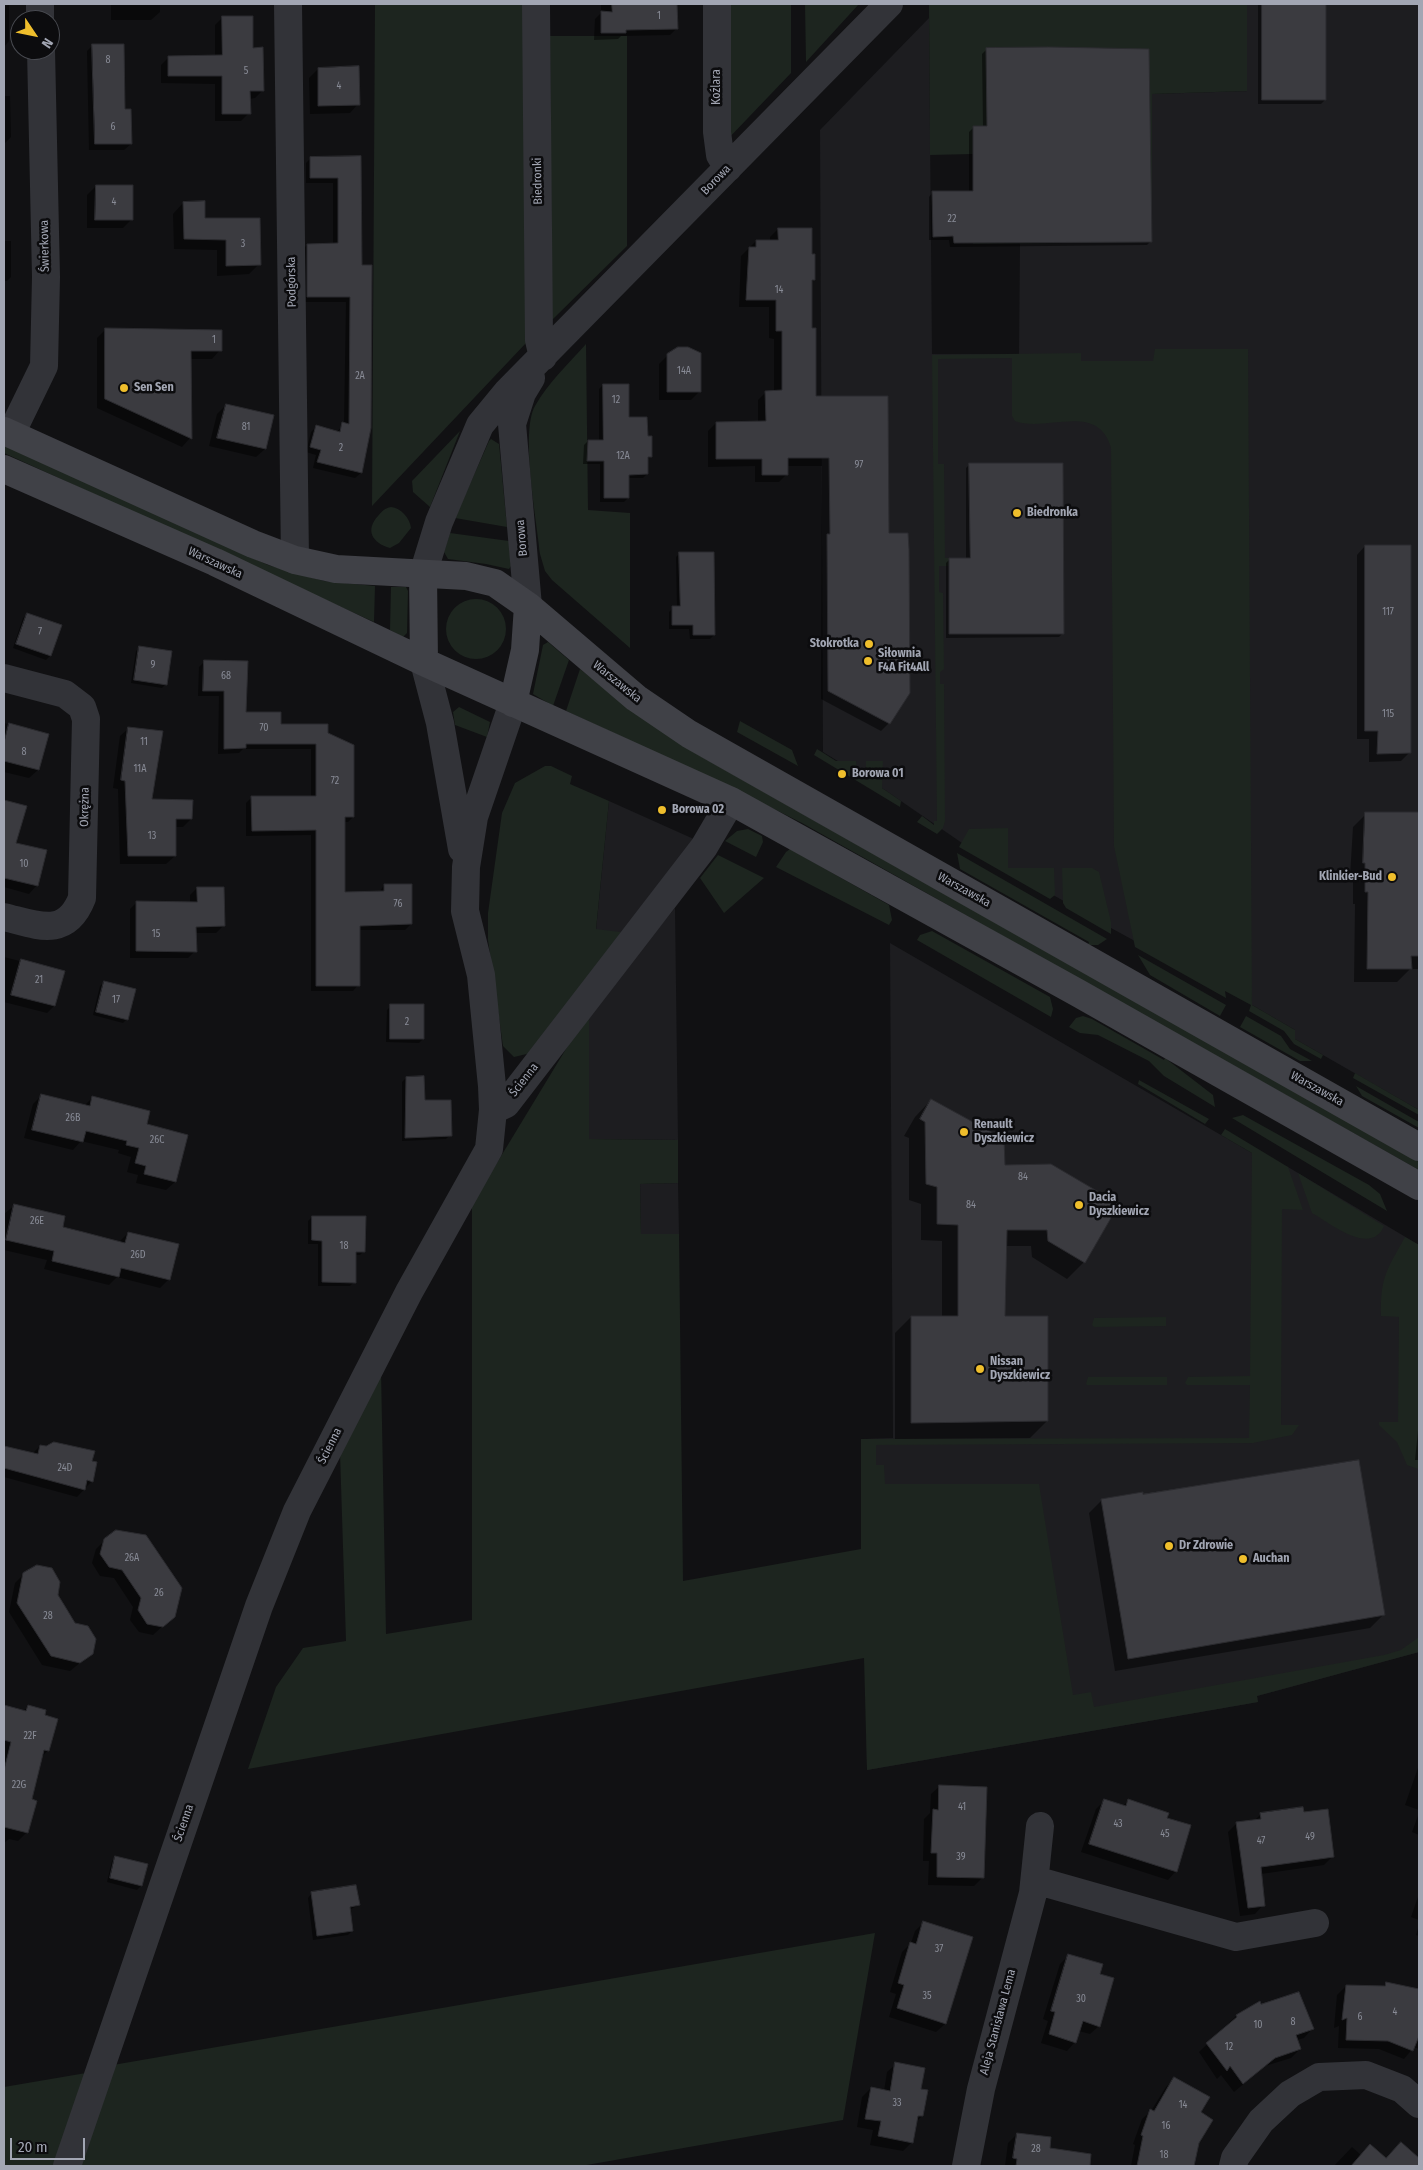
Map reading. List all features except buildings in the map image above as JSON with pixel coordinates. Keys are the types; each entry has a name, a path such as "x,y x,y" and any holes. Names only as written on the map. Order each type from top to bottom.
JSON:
{"main road":[{"path":"7,433 253,544 295,560 336,569 423,574 424,662"},
{"name":"Warszawska","path":"4,469 215,562 513,703"},
{"name":"Warszawska","path":"423,574 480,578 495,583 528,606 636,698 688,734 1419,1147"},
{"path":"528,606 525,650 513,703 731,801 1095,1002 1419,1186"}],"street":[{"name":"Podgórska","path":"288,4 295,560"},
{"name":"Biedronki","path":"536,4 539,340 543,357"},
{"name":"Koźlara","path":"717,4 717,132 720,155 728,168"},
{"name":"Borowa","path":"423,574 439,522 480,425 508,391 889,4"},
{"name":"Świerkowa","path":"7,433 44,366 46,277 41,60"},
{"name":"Borowa","path":"528,606 512,424 522,393 543,357"},
{"path":"424,662 440,723 466,867"},
{"name":"Okrężna","path":"4,678 65,694 82,706 86,719 86,728 82,898 79,906 66,921 48,928 4,917"},
{"path":"493,1110 481,975 465,911 466,867 474,817 513,703"},
{"name":"Ścienna","path":"67,2166 246,1644 297,1511 409,1292 489,1149 493,1110 506,1104 704,847 731,801"},
{"name":"Aleja Stanisława Lema","path":"966,2166 981,2089 1033,1893 1040,1826"},
{"path":"1035,1880 1236,1937 1315,1923"},
{"path":"1233,2166 1235,2158 1261,2121 1290,2094 1320,2078 1366,2075 1402,2089 1419,2104"}],"shaded area":[{"path":"375,4 524,4 526,343 372,506"},
{"path":"723,4 791,4 791,73 726,141"},
{"path":"805,4 859,4 806,62"},
{"path":"929,4 1247,4 1247,91 1152,94 1152,242 973,244 973,154 930,155"},
{"path":"1247,4 1419,4 1419,1110 1295,1039 1295,1030 1252,1005 1251,992 1155,952 1111,928 962,843 882,788 823,752 820,130 929,18 932,354 1019,354 1020,243 1152,241 1152,94 1247,91"},
{"path":"550,36 627,36 627,246 552,320"},
{"path":"586,344 588,510 630,513 630,648 552,580 545,571 540,554 529,456 531,418 535,406 546,389"},
{"path":"1155,349 1248,349 1252,1005 1295,1030 1295,1039 1323,1055 1321,1059 1294,1044 1284,1031 1249,1011 1251,1005 1225,991 1226,998 1135,947 1114,846 1111,448 1104,434 1095,426 1083,422 1027,424 1015,421 1012,416 1012,358 938,359 938,464 944,464 945,558 949,558 949,566 939,566 939,592 943,593 944,669 940,672 940,684 944,684 945,821 943,828 937,834 917,822 922,816 934,825 934,821 937,821 932,355 1081,353 1081,361 1153,361"},
{"path":"460,431 430,507 413,492 412,481"},
{"path":"491,439 499,444 507,527 455,518"},
{"path":"4,445 268,565 324,581 375,586 374,622 4,453"},
{"path":"391,507 398,509 404,514 411,528 399,543 390,548 379,543 371,531 374,521 379,514"},
{"path":"450,533 509,541 511,566 509,569 448,559 444,552"},
{"path":"391,587 406,587 408,591 407,633 403,637 390,630"},
{"path":"470,599 482,599 493,604 501,612 506,623 504,641 493,654 482,659 470,659 459,654 451,646 446,635 446,623 451,612 459,604"},
{"path":"548,642 569,660 553,706 533,694 543,645"},
{"path":"580,669 626,706 695,753 1419,1162 1419,1170 802,823 730,787 566,711"},
{"path":"459,707 490,722 487,737 455,725 453,712"},
{"path":"740,721 792,750 798,766 737,732"},
{"path":"817,749 836,761 856,761 857,771 866,771 866,761 883,761 882,788 901,801 900,807 814,755"},
{"path":"545,766 551,766 572,776 570,784 609,801 596,929 620,932 623,936 535,1052 514,1057 503,1046 488,940 488,913 502,813 515,783"},
{"path":"609,801 696,840 623,936 596,930"},
{"path":"1008,828 1008,868 1054,868 1055,895 1050,899 959,847 969,829"},
{"path":"748,829 762,836 763,842 756,857 725,841 737,831"},
{"path":"790,849 889,905 892,920 889,925 776,867"},
{"path":"957,853 1107,939 1098,945 1088,945 1089,942 960,869"},
{"path":"718,855 764,878 724,913 700,878"},
{"path":"1062,868 1092,868 1099,872 1111,922 1111,934 1066,908 1063,903"},
{"path":"675,908 678,1140 589,1139 589,1011"},
{"path":"932,931 1050,997 1053,1009 1051,1017 917,940 920,935"},
{"path":"890,943 1252,1153 1288,1167 1419,1245 1419,1652 1257,1696 1258,1702 867,1770 861,1439 893,1438"},
{"path":"1138,955 1226,1005 1220,1016 1150,975"},
{"path":"589,1011 589,1139 678,1140 678,1183 640,1184 641,1234 679,1234 683,1581 861,1549 861,1439 1249,1438 1250,1385 1187,1385 1185,1383 1188,1377 1250,1376 1252,1153 1221,1135 1225,1129 1288,1167 1303,1210 1282,1209 1281,1425 1299,1425 1292,1435 1253,1443 876,1445 876,1465 884,1465 885,1484 1039,1484 1073,1695 1091,1692 1094,1707 1384,1655 1401,1650 1419,1637 1419,1652 1257,1696 1258,1702 867,1770 864,1658 248,1769 276,1687 303,1648 346,1641 340,1453 381,1370 386,1634 472,1620 472,1204"},
{"path":"1083,1016 1092,1019 1164,1060 1165,1058 1213,1095 1215,1107 1164,1076 1149,1061 1098,1035 1080,1033 1069,1027 1076,1018"},
{"path":"1246,1016 1281,1036 1290,1049 1312,1061 1300,1061 1240,1027"},
{"path":"1355,1073 1419,1110 1419,1115 1353,1078"},
{"path":"1139,1080 1209,1119 1205,1124 1138,1084"},
{"path":"1356,1086 1419,1122 1419,1128 1362,1096"},
{"path":"1243,1115 1369,1185 1380,1194 1387,1211 1232,1118"},
{"path":"1298,1173 1384,1226 1378,1235 1370,1238 1360,1238 1350,1235 1312,1213"},
{"path":"678,1183 679,1234 641,1235 640,1184"},
{"path":"1405,1237 1419,1245 1418,1469 1407,1465 1397,1442 1379,1425 1379,1422 1398,1422 1399,1317 1381,1316 1381,1303 1386,1274"},
{"path":"1166,1317 1166,1326 1094,1327 1092,1325 1094,1318"},
{"path":"1088,1377 1167,1377 1167,1385 1087,1385"},
{"path":"875,1933 843,2120 581,2166 79,2166 113,2065"},
{"path":"86,2073 55,2166 4,2166 4,2087"}],"place":[{"name":"Sen Sen","path":"124,388"},
{"name":"Biedronka","path":"1017,513"},
{"name":"Stokrotka","path":"869,644"},
{"name":"Siłownia F4A Fit4All","path":"868,661"},
{"name":"Borowa 01","path":"842,774"},
{"name":"Borowa 02","path":"662,810"},
{"name":"Klinkier-Bud","path":"1392,877"},
{"name":"Renault Dyszkiewicz","path":"964,1132"},
{"name":"Dacia Dyszkiewicz","path":"1079,1205"},
{"name":"Nissan Dyszkiewicz","path":"980,1369"},
{"name":"Dr Zdrowie","path":"1169,1546"},
{"name":"Auchan","path":"1243,1559"}]}
